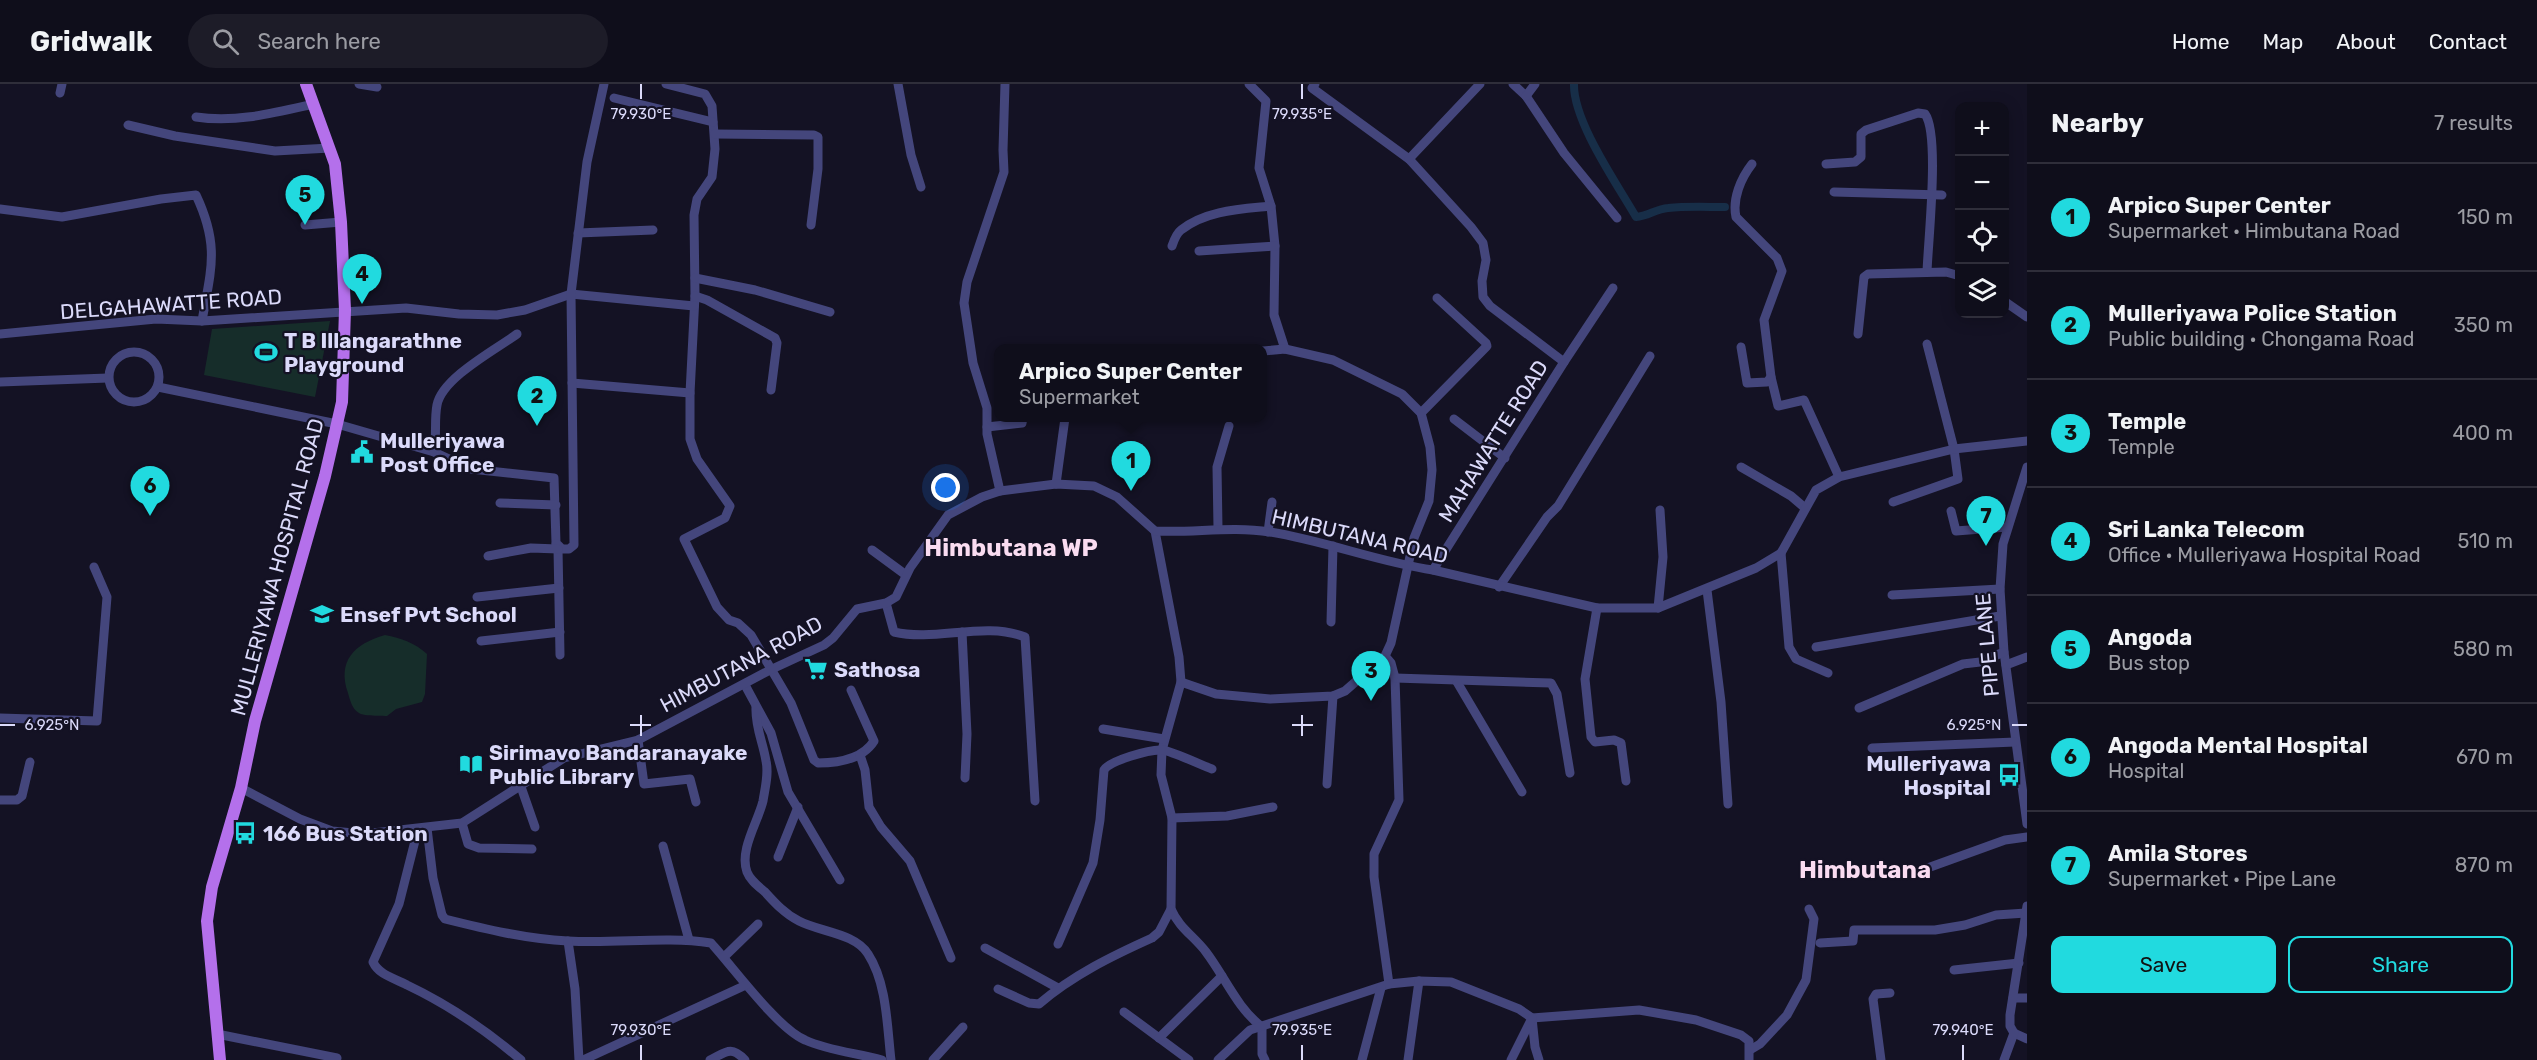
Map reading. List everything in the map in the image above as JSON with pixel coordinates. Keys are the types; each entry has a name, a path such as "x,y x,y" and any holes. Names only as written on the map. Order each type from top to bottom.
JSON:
{"main road":[{"name":"MULLERIYAWA HOSPITAL ROAD","path":"220,1060 207,921 212,887 241,788 255,721 325,476 342,402 345,310 341,222 330,148 306,84"}],"street":[{"path":"359,84 377,87"},
{"path":"488,556 531,548 557,546 569,549 574,545 571,294 590,142 604,84"},
{"path":"666,84 705,94 712,106 715,134 712,177 697,199 694,214 690,439 697,459 730,506 725,518 684,539 717,608 729,620 738,622 751,635 791,703 814,760 818,763 838,763 870,748 874,741 851,690"},
{"path":"705,94 711,84"},
{"path":"898,84 907,135 921,187"},
{"path":"1000,491 987,427 987,408 973,363 964,303 967,282 1004,171 1005,84"},
{"path":"1248,84 1266,101 1259,168 1271,206 1275,246 1274,315 1285,349"},
{"name":"MAHAWATTE ROAD","path":"1315,84 1312,88 1410,159 1442,193 1483,243 1486,260 1482,281 1483,297 1490,306 1563,362 1433,570"},
{"path":"1410,159 1480,84"},
{"path":"1513,84 1526,96 1564,153 1617,218"},
{"path":"1526,96 1535,84"},
{"path":"614,98 713,122"},
{"path":"196,117 219,121 238,120 314,104"},
{"path":"1826,164 1855,162 1861,157 1861,134 1866,130 1918,113 1925,114 1930,120 1934,163 1930,193 1927,272"},
{"path":"128,124 175,136 275,151 330,148"},
{"path":"715,134 814,135 818,137 818,169 811,225"},
{"path":"1752,165 1742,177 1734,210 1736,217 1777,258 1782,271 1764,320 1778,406 1804,400 1839,477"},
{"path":"1834,192 1942,195"},
{"path":"0,209 62,217 196,195 204,212 211,238 213,268 202,321"},
{"path":"1172,246 1180,231 1200,219 1232,210 1271,206"},
{"path":"304,225 341,222"},
{"path":"578,233 653,230"},
{"path":"1199,251 1275,246"},
{"path":"1858,334 1864,278 1868,274 1946,272 1955,275"},
{"path":"694,278 755,290 830,312"},
{"path":"1563,362 1613,288"},
{"path":"571,294 707,300 775,338 777,343 771,390"},
{"name":"DELGAHAWATTE ROAD","path":"0,334 156,319 202,321 345,310 422,308 459,314 497,315 525,310 571,294"},
{"path":"1421,413 1486,346 1486,343 1437,298"},
{"path":"2009,304 2027,317"},
{"path":"434,452 437,435 437,404 448,384 517,334"},
{"path":"1893,502 1958,478 1954,449 1927,344"},
{"path":"1741,347 1747,383 1767,382 1772,377"},
{"path":"1180,682 1216,694 1270,699 1333,696 1345,691 1385,656 1391,643 1406,566 1429,501 1432,470 1430,447 1421,413 1402,394 1333,360 1285,349 1267,351"},
{"path":"134,351 149,357 155,363 159,379 158,387 146,399 129,402 115,394 108,378 109,370 118,357 134,351"},
{"path":"1499,587 1547,517 1558,506 1650,356"},
{"path":"0,382 108,378"},
{"path":"572,383 690,393"},
{"path":"158,387 337,424 434,452 471,469 554,478 560,655"},
{"path":"1454,419 1504,458"},
{"path":"987,427 1022,422"},
{"path":"1056,484 1064,422"},
{"path":"1218,528 1217,467 1228,426"},
{"path":"1827,673 1796,659 1789,647 1781,553 1816,490 1839,477 1954,449 2027,441"},
{"path":"1741,467 1791,496 1805,508"},
{"name":"PIPE LANE","path":"2027,469 2007,527 2000,561 2000,616 2015,742 2023,763 2027,824"},
{"path":"1035,801 1025,637 1014,633 962,632 909,635 894,632 886,603 896,597 906,575 948,516 982,497 1000,491 1056,484 1094,486 1117,497 1155,531 1179,657 1180,682 1164,739 1161,775 1172,818 1171,909 1176,921 1206,951 1250,1018 1262,1027"},
{"path":"500,502 556,505"},
{"path":"1268,532 1272,502"},
{"path":"1658,608 1663,557 1660,510"},
{"path":"1951,511 1956,531 2007,527"},
{"name":"HIMBUTANA ROAD","path":"1155,531 1173,532 1218,528 1268,532 1310,539 1406,566 1433,570 1597,608 1658,608 1707,590 1756,568 1781,553"},
{"path":"1331,622 1333,546"},
{"path":"872,550 906,575"},
{"path":"0,718 97,721 107,597 94,567"},
{"path":"477,597 559,588"},
{"path":"1892,595 2000,589"},
{"path":"1707,590 1722,702 1728,804"},
{"name":"HIMBUTANA ROAD","path":"241,788 300,819 332,831 364,834 462,823 564,758 638,740 770,670 825,645 834,638 857,609 886,603"},
{"path":"1597,608 1585,679 1591,737 1595,742 1614,740 1621,743 1626,781"},
{"path":"1816,647 2000,616"},
{"path":"481,640 560,632"},
{"path":"962,632 967,734 965,778"},
{"path":"1859,708 1963,664 1980,662 2004,652"},
{"path":"1362,1060 1385,986 1374,854 1398,800 1395,678 1391,663 1385,656"},
{"path":"2006,665 2027,657"},
{"path":"1395,678 1457,682 1551,683 1557,694 1570,772"},
{"path":"1457,682 1522,792"},
{"path":"745,685 771,733 788,792 840,880"},
{"path":"1327,784 1333,696"},
{"path":"756,707 756,723 766,761 767,775 762,803 745,855 747,871 751,879 785,912 800,922 858,943 867,952 874,965 884,999 891,1060"},
{"path":"1103,729 1164,739"},
{"path":"638,740 644,784 690,779 696,802"},
{"path":"1872,748 2015,742"},
{"path":"1058,944 1093,863 1100,820 1104,770 1114,761 1162,750 1212,770"},
{"path":"860,754 865,770 869,807 881,827 910,861 951,958"},
{"path":"0,800 17,800 22,796 30,762"},
{"path":"520,784 535,827"},
{"path":"778,857 798,807"},
{"path":"1172,818 1227,816 1273,807"},
{"path":"462,823 468,844 479,848 532,849"},
{"path":"422,829 442,915 445,919 503,933 568,941 689,940 711,943 788,1029 803,1039 825,1047 882,1060"},
{"path":"422,829 399,904 373,962 377,970 424,992 486,1033 521,1060"},
{"path":"1922,870 2005,840 2027,837"},
{"path":"663,846 689,940"},
{"path":"998,989 1029,1003 1039,1004 1058,988 1101,961 1152,938 1160,932 1171,909"},
{"path":"1749,1055 1787,1014 1806,980 1814,919 1809,909"},
{"path":"1820,943 1853,941 1854,930 1935,930 1965,925 1996,915 2026,909 2026,925 2010,1026 2014,1033 2027,1040"},
{"path":"724,957 758,924"},
{"path":"568,941 581,1060 747,985"},
{"path":"985,948 1058,988"},
{"path":"1954,970 2019,963"},
{"path":"1159,1038 1222,976"},
{"path":"1408,1060 1419,981"},
{"path":"1218,1060 1250,1030 1385,986 1419,981 1451,982 1519,1009 1532,1018 1639,1010 1696,1020 1741,1035 1749,1041 1749,1055"},
{"path":"1881,1060 1873,999 1875,994 1890,993"},
{"path":"2013,998 2027,998"},
{"path":"1124,1012 1189,1060"},
{"path":"1511,1060 1532,1018"},
{"path":"1532,1018 1535,1047 1539,1060"},
{"path":"933,1060 963,1027"},
{"path":"1262,1027 1262,1054 1265,1060"},
{"path":"2004,1060 2014,1033"},
{"path":"217,1034 338,1058"},
{"path":"710,1060 730,1050 737,1052 745,1060"}],"green space":[{"name":"T B Illangarathne Playground","path":"330,321 315,397 204,375 212,329"},
{"path":"385,635 408,642 427,654 425,694 422,702 396,709 387,716 362,714 352,704 345,682 347,663 351,655 365,643"}],"waterway":[{"path":"1574,84 1576,99 1588,134 1636,217 1668,208 1725,207"}],"place":[{"name":"Angoda","path":"305,225"},
{"name":"Sri Lanka Telecom","path":"362,304"},
{"name":"T B Illangarathne Playground","path":"266,352"},
{"name":"Mulleriyawa Police Station","path":"537,426"},
{"name":"Mulleriyawa Post Office","path":"362,452"},
{"name":"Arpico Super Center","path":"1131,491"},
{"name":"Angoda Mental Hospital","path":"150,516"},
{"name":"Amila Stores","path":"1986,546"},
{"name":"Ensef Pvt School","path":"322,614"},
{"name":"Sathosa","path":"816,669"},
{"name":"Temple","path":"1371,701"},
{"name":"Sirimavo Bandaranayake Public Library","path":"471,764"},
{"name":"Mulleriyawa Hospital","path":"2009,775"},
{"name":"166 Bus Station","path":"245,833"}],"district":[{"name":"Himbutana WP","path":"1011,548"},
{"name":"Himbutana","path":"1865,870"}]}
